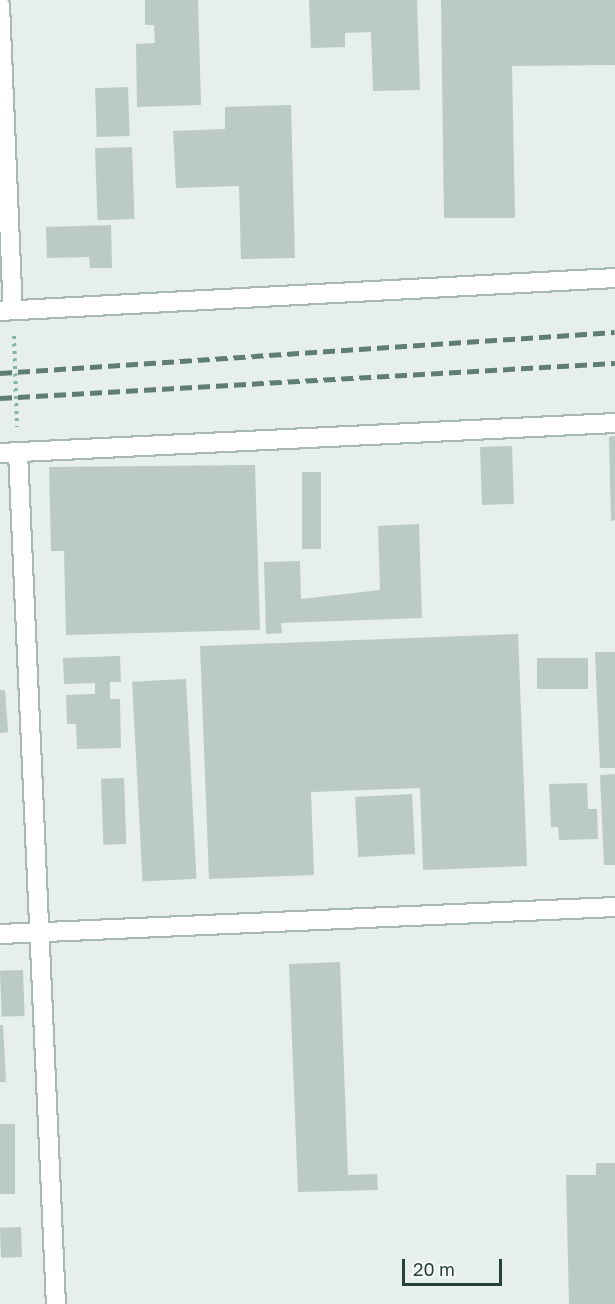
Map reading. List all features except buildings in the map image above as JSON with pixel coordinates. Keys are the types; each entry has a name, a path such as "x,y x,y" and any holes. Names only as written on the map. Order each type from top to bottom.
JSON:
{"street":[{"path":"0,5 6,311 615,278"},
{"path":"56,1304 42,932 9,453 615,423"},
{"path":"0,934 615,907"}],"path":[{"path":"6,311 9,453"}],"railway":[{"path":"0,373 615,332"},
{"path":"0,398 615,363"}]}
